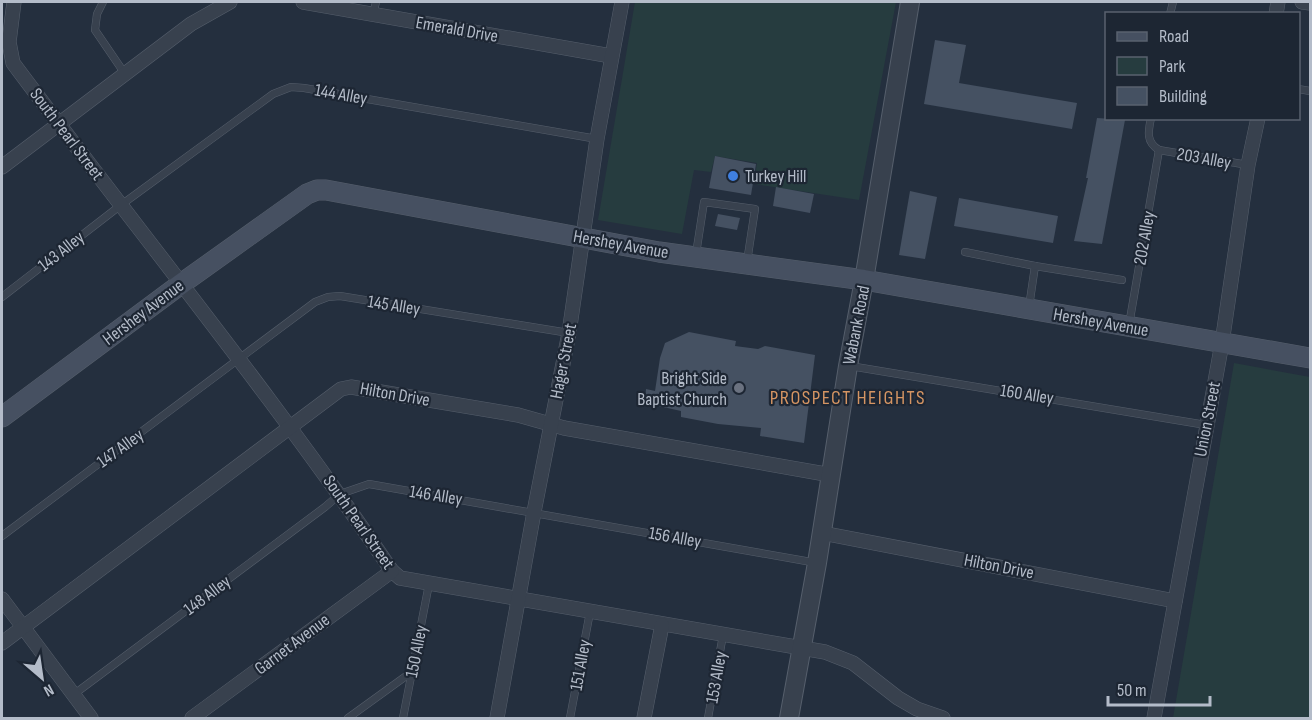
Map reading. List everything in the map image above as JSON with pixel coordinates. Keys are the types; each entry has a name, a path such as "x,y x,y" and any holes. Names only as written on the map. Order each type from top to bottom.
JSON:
{"main road":[{"name":"Hershey Avenue","path":"2,417 181,284 308,194 317,190 582,238 696,257 864,280 1311,358"}],"street":[{"name":"South Pearl Street","path":"14,2 5,51 13,63 340,494 392,571 400,578 802,648 842,658 870,675 898,698 917,709 943,718"},
{"path":"2,167 191,24 230,2"},
{"name":"Emerald Drive","path":"303,2 375,8 611,56"},
{"name":"Hager Street","path":"497,718 550,424 569,333 597,139 622,2"},
{"name":"Wabank Road","path":"789,718 910,2"},
{"path":"1302,2 1311,3"},
{"name":"Union Street","path":"1154,718 1222,343 1257,120"},
{"name":"Hilton Drive","path":"2,643 341,389 351,387 518,415 564,428 831,475"},
{"name":"Hilton Drive","path":"822,533 1175,601"},
{"name":"Garnet Avenue","path":"192,718 392,571"},
{"path":"2,599 91,718"},
{"path":"644,718 662,625"}],"lane":[{"path":"103,2 97,14 95,30 125,74"},
{"name":"144 Alley","path":"121,205 273,94 291,87 597,139"},
{"path":"1151,120 1148,139 1159,150"},
{"name":"203 Alley","path":"1159,150 1248,165"},
{"name":"202 Alley","path":"1129,326 1159,150"},
{"path":"696,257 704,202 755,209 746,264"},
{"name":"143 Alley","path":"2,297 121,205"},
{"path":"965,252 1122,280"},
{"path":"1029,309 1035,266"},
{"name":"145 Alley","path":"238,359 315,302 328,297 340,296 569,333"},
{"name":"147 Alley","path":"2,536 238,359"},
{"name":"160 Alley","path":"848,366 1206,425"},
{"name":"146 Alley","path":"340,494 369,484 534,512"},
{"name":"148 Alley","path":"73,695 340,494"},
{"name":"156 Alley","path":"534,512 817,562"},
{"name":"150 Alley","path":"403,718 429,584"},
{"name":"151 Alley","path":"570,718 590,612"},
{"name":"153 Alley","path":"708,718 723,635"},
{"path":"348,718 413,671"}],"green space":[{"path":"635,2 896,2 859,200 754,184 757,163 715,156 711,172 694,170 682,234 598,220"},
{"path":"1234,363 1310,377 1310,718 1173,718"}],"building":[{"path":"935,40 966,45 959,83 1077,103 1072,129 924,104"},
{"path":"1097,118 1125,120 1102,244 1074,241 1088,178 1086,178"},
{"name":"Turkey Hill","path":"715,156 756,164 751,195 709,188"},
{"path":"776,187 814,194 810,213 773,206"},
{"path":"910,191 937,197 925,259 899,255"},
{"path":"959,198 1058,216 1053,243 954,226"},
{"name":"Turkey Hill","path":"718,214 740,218 737,230 715,226"},
{"name":"Bright Side Baptist Church","path":"689,332 736,341 735,346 758,349 765,346 815,355 804,443 760,436 761,428 718,424 681,417 681,411 645,403 646,389 655,391 660,358 665,343"}],"place":[{"name":"Turkey Hill","path":"733,176"},
{"name":"Bright Side Baptist Church","path":"739,388"}],"district":[{"name":"PROSPECT HEIGHTS","path":"848,397"}]}
